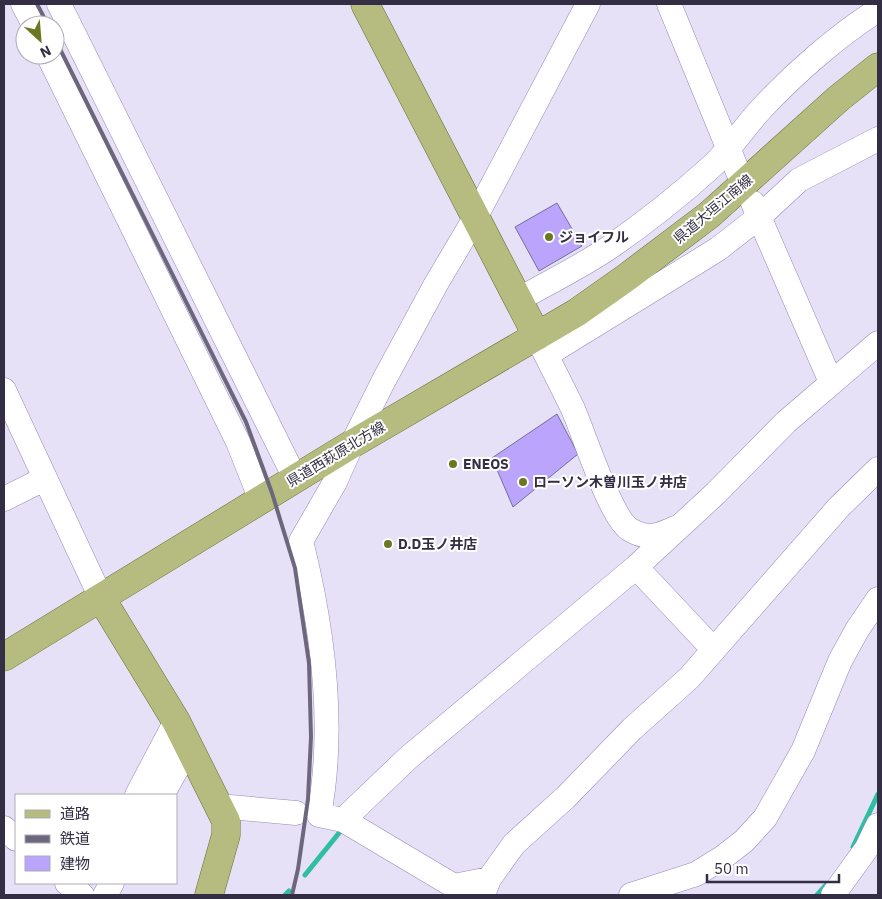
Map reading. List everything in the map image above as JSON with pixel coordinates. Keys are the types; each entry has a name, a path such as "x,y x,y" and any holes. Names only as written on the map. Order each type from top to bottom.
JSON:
{"main road":[{"path":"365,4 541,346"},
{"name":"県道大垣江南線","path":"541,346 576,313 708,215 838,98 878,67"},
{"name":"県道西萩原北方線","path":"102,598 352,444 541,346"},
{"path":"4,657 102,598 176,721 219,806 227,828 209,895"}],"street":[{"path":"59,4 296,478"},
{"path":"588,4 476,218 431,293 384,380 335,482 300,541 317,611 328,729 325,782 319,815 343,820 445,890 486,887 514,844 566,797 632,729 689,678 839,507 878,469"},
{"path":"669,4 738,172"},
{"path":"518,300 612,246 695,180 729,150 754,117 830,44 878,10"},
{"path":"53,65 238,442 261,500"},
{"path":"677,528 657,536 640,535 627,528 615,512 573,409 541,346 718,249 756,210 799,180 878,139"},
{"path":"756,210 831,382"},
{"path":"343,820 408,758 636,567 716,493 786,422 878,343"},
{"path":"4,390 44,479 102,598"},
{"path":"4,499 44,479"},
{"path":"636,567 714,650"},
{"path":"630,895 696,874 722,858 744,841 765,818 804,751 840,661 857,630 878,599"},
{"path":"138,794 176,721"},
{"path":"163,794 189,747"},
{"path":"219,806 296,813"},
{"path":"833,895 873,850 878,825"},
{"path":"4,828 15,838"},
{"path":"68,884 82,895 105,890"}],"building":[{"name":"ジョイフル","path":"557,203 582,246 539,271 515,227"},
{"name":"ローソン木曽川玉ノ井店","path":"557,414 578,454 513,507 492,458"}],"waterway":[{"path":"853,847 878,794"},
{"path":"305,875 339,833"},
{"path":"817,895 827,884"},
{"path":"285,895 289,891"}],"railway":[{"path":"37,4 43,15"},
{"path":"65,59 246,422 272,493 295,568 309,663 311,737 308,799 298,869 292,895"}],"place":[{"name":"ジョイフル","path":"549,237"},
{"name":"ENEOS","path":"453,464"},
{"name":"ローソン木曽川玉ノ井店","path":"523,482"},
{"name":"D.D玉ノ井店","path":"388,544"}]}
